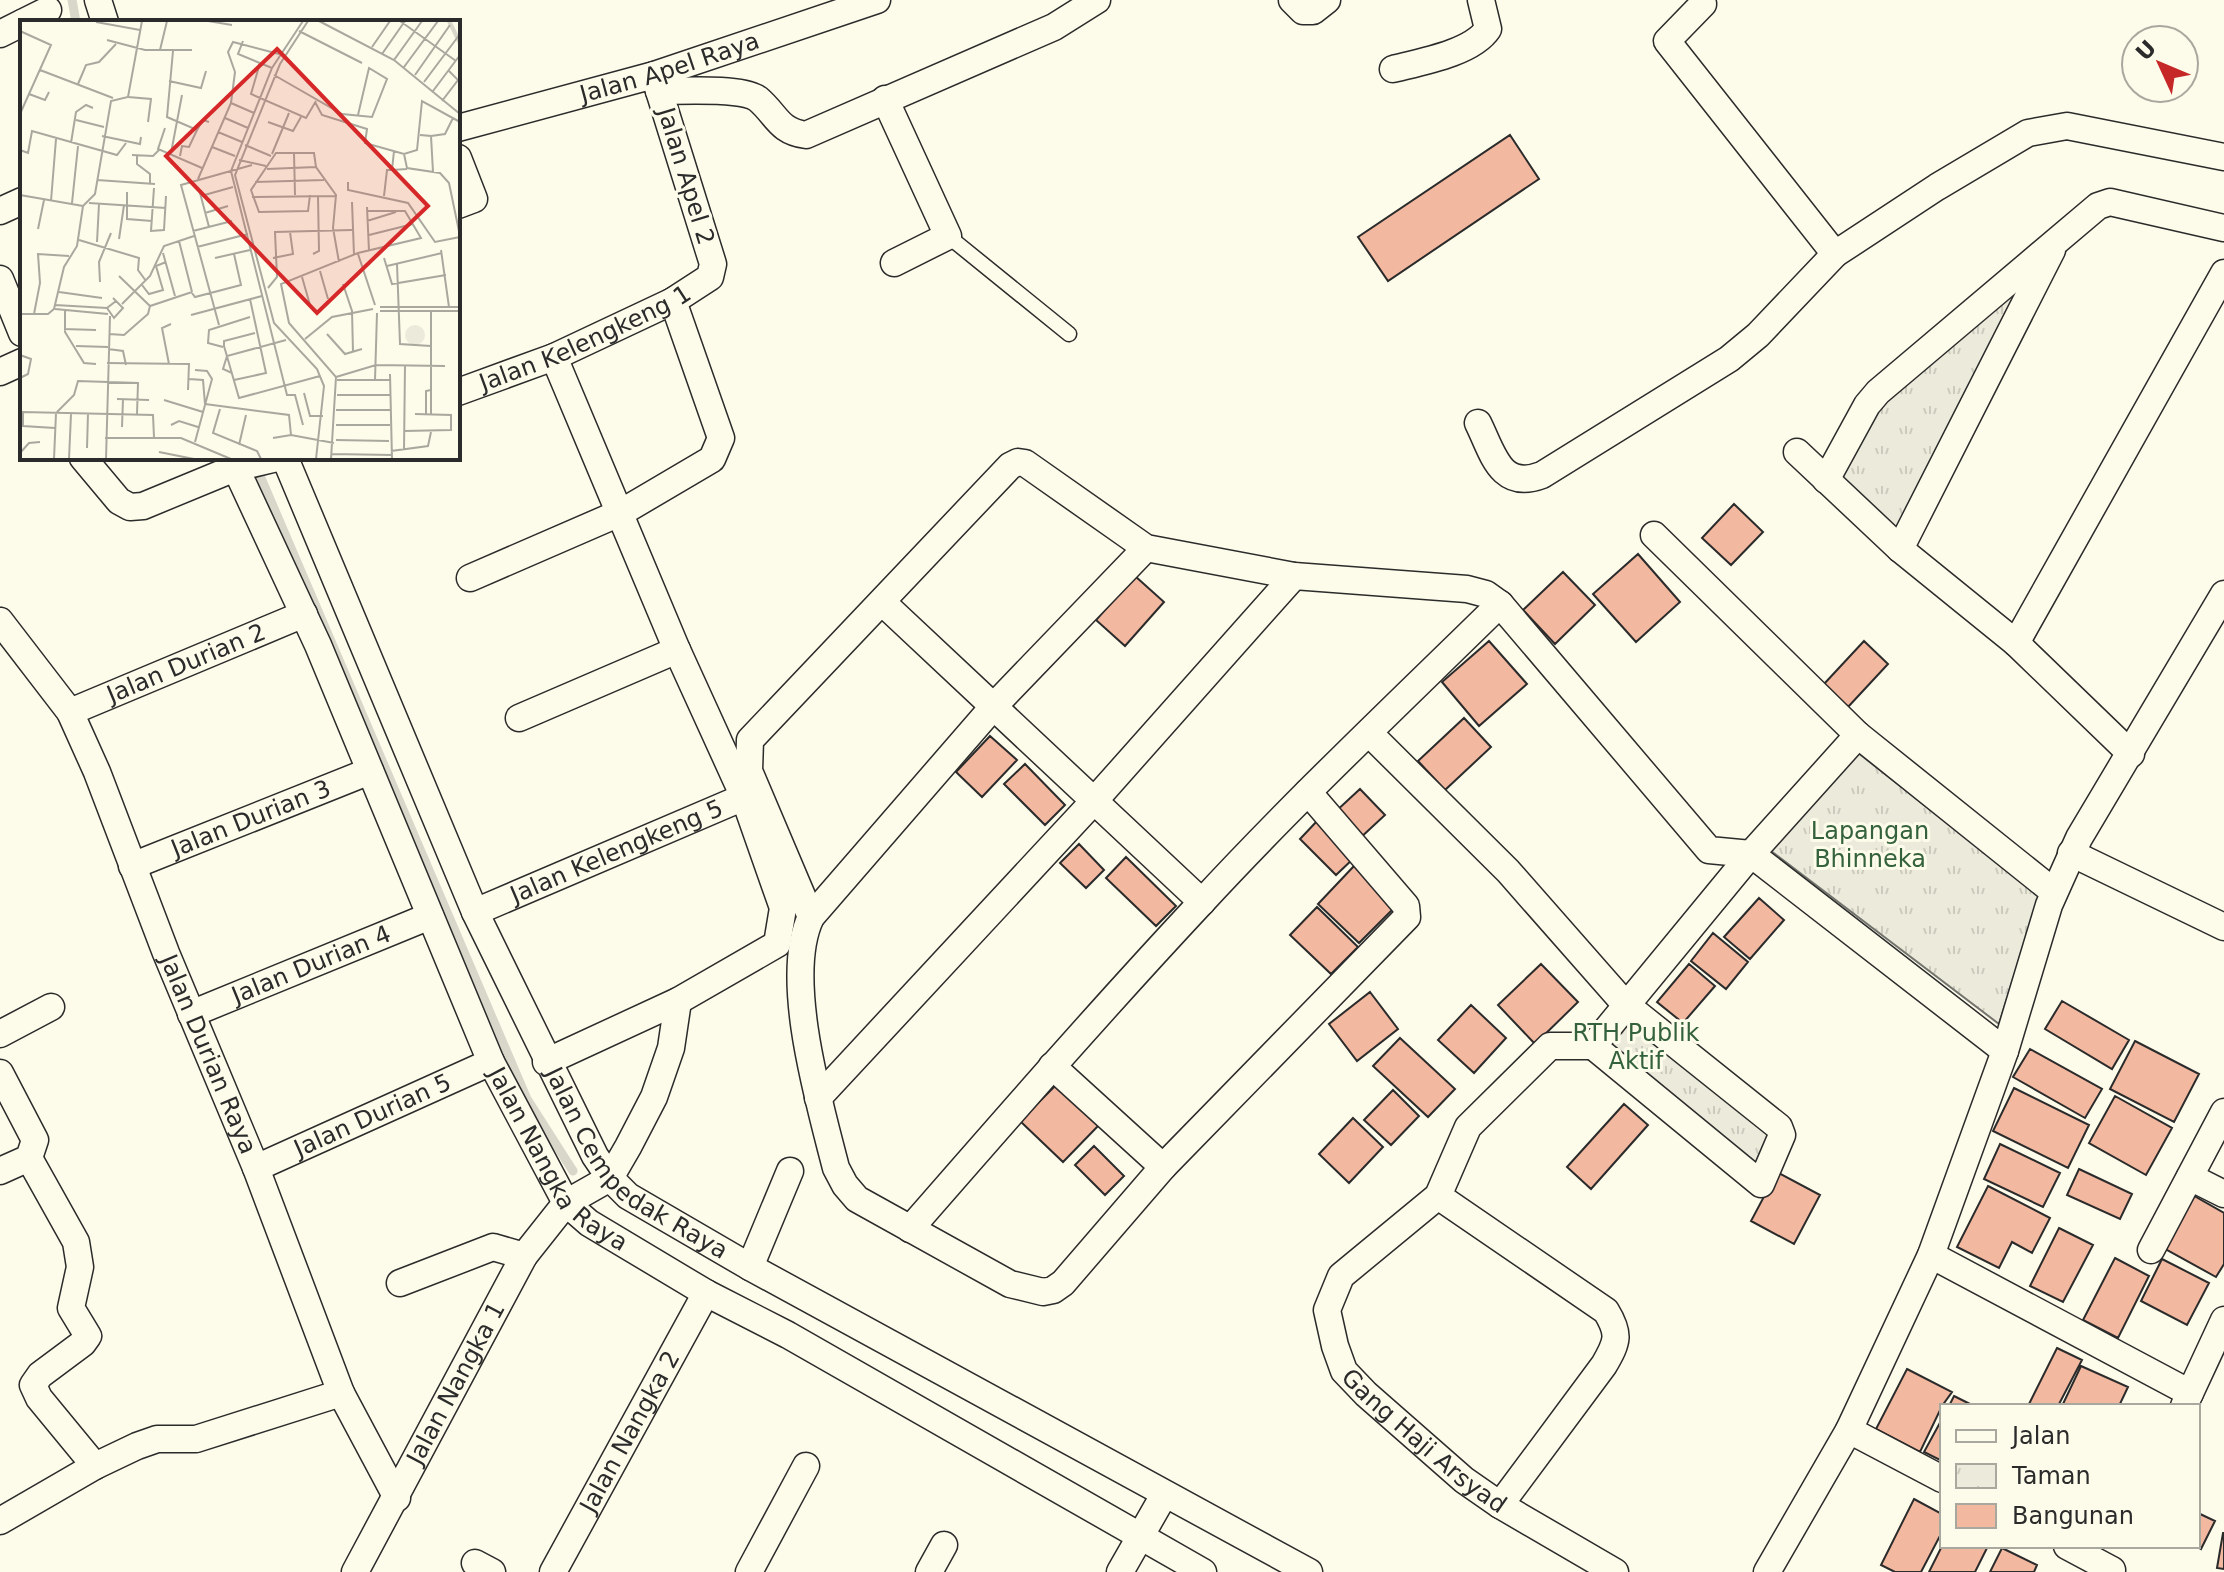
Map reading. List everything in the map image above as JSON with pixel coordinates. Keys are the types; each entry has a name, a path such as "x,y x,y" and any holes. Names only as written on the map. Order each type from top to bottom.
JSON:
{"street":[{"path":"98,0 104,20"},
{"name":"Jalan Apel Raya","path":"460,128 657,83 877,0"},
{"path":"657,83 756,97 791,133 806,135 1054,27 1097,0"},
{"path":"1292,0 1303,11 1313,11 1327,0"},
{"path":"1393,69 1471,45 1482,37 1488,29 1481,0"},
{"path":"1703,1 1667,41 1835,254"},
{"path":"30,20 49,11"},
{"path":"0,34 20,24"},
{"name":"Jalan Apel 2","path":"657,83 713,264 710,277"},
{"path":"885,99 948,236 894,263"},
{"path":"1478,423 1502,471 1515,479 1529,480 1542,475 1729,359 1758,335 1835,254 1937,187 2028,133 2067,126 2224,157"},
{"path":"460,163 474,199 460,204"},
{"path":"0,211 20,202"},
{"path":"1826,480 1867,405 1878,392 2098,206 2110,202 2224,228"},
{"path":"1900,549 2057,240"},
{"path":"2016,643 2224,273"},
{"name":"Jalan Kelengkeng 1","path":"460,391 554,357 673,301 710,277"},
{"path":"0,279 20,328"},
{"path":"470,578 622,512 712,459 721,438 673,301"},
{"path":"546,1062 678,1001 777,944 783,908 744,797 677,650 622,512 554,357"},
{"path":"0,372 20,363"},
{"path":"1797,452 1900,549 2016,643 2131,754"},
{"path":"85,460 119,501 130,507 143,506 233,463 259,460"},
{"name":"Jalan Cempedak Raya","path":"286,460 483,909 546,1062 595,1156 610,1178 628,1196 750,1267 1309,1572"},
{"path":"811,917 749,771 750,740 1010,466 1018,462 1025,463 1146,548 1294,576 1467,589 1486,594 1500,604 1709,850 1751,854 2005,1051"},
{"name":"Jalan Nangka Raya","path":"233,463 304,614 491,1062 566,1203 600,1230 706,1293 788,1335 1203,1572"},
{"path":"1654,535 1858,735 2054,892"},
{"path":"1146,548 993,707 811,917 804,931 801,985 808,1051 836,1168 857,1199 1010,1284 1043,1292 1063,1283 1163,1167 1407,917 1406,906 1308,792"},
{"path":"818,1098 1094,801 1294,576"},
{"path":"1767,1572 1849,1430 1931,1255 2005,1051 2054,892 2071,853 2224,594"},
{"path":"882,602 1202,902"},
{"path":"910,1229 1052,1066 1202,902 1308,792 1500,604"},
{"name":"Jalan Durian 2","path":"70,712 304,614"},
{"name":"Jalan Durian Raya","path":"0,621 70,712 256,1168 341,1393 397,1498"},
{"path":"519,718 677,650"},
{"path":"1369,733 1508,871 1625,1004 1779,1127 1782,1135 1761,1184 1593,1046 1625,1004 1751,854 1858,735"},
{"name":"Jalan Durian 3","path":"132,866 370,771"},
{"name":"Jalan Kelengkeng 5","path":"483,909 744,797"},
{"path":"2071,853 2224,927"},
{"name":"Jalan Durian 4","path":"191,1014 430,916"},
{"path":"566,1203 610,1178 654,1097 671,1048 678,1001"},
{"path":"0,1034 51,1007"},
{"name":"Gang Haji Arsyad","path":"1593,1046 1550,1046 1468,1127 1438,1196 1341,1276 1327,1310 1344,1371 1366,1394 1453,1470 1500,1505 1615,1572"},
{"name":"Jalan Durian 5","path":"256,1168 491,1062"},
{"path":"1052,1066 1163,1167"},
{"path":"0,1073 35,1140 29,1158 0,1171"},
{"path":"2151,1250 2224,1112"},
{"path":"29,1158 76,1242 80,1267 71,1308 88,1336 40,1375 33,1385 39,1398 95,1466"},
{"path":"750,1267 790,1171"},
{"path":"2190,1177 2224,1194"},
{"path":"1438,1196 1606,1311 1617,1328 1614,1347 1604,1365 1500,1505"},
{"name":"Jalan Nangka 1","path":"355,1572 524,1256 566,1203"},
{"path":"400,1283 493,1247 524,1256"},
{"path":"1931,1255 2187,1399 2224,1320"},
{"name":"Jalan Nangka 2","path":"553,1572 706,1293"},
{"path":"3,1514 95,1466 157,1439 196,1439 341,1393"},
{"path":"1849,1430 1940,1478"},
{"path":"749,1572 806,1466"},
{"path":"1120,1572 1164,1495"},
{"path":"929,1572 944,1545"},
{"path":"2073,1548 2115,1563"}],"lane":[{"path":"948,236 1069,334"}],"green space":[{"path":"2039,264 1896,533 1838,474 1882,399"},
{"name":"Lapangan Bhinneka","path":"1857,752 2039,895 1999,1024 1771,851"},
{"name":"RTH Publik Aktif","path":"1622,1001 1782,1135 1761,1184 1593,1046"}],"building":[{"path":"1510,135 1539,179 1388,281 1358,237"},
{"path":"1734,504 1763,532 1731,565 1702,538"},
{"path":"1638,554 1680,602 1636,642 1593,594"},
{"path":"1563,572 1595,605 1555,644 1523,610"},
{"path":"1135,576 1164,602 1125,646 1096,620"},
{"path":"1489,641 1527,684 1479,726 1442,682"},
{"path":"1864,641 1888,664 1848,707 1824,684"},
{"path":"1464,718 1491,747 1445,790 1418,761"},
{"path":"990,736 1017,760 982,797 956,772"},
{"path":"1025,764 1065,805 1045,825 1004,784"},
{"path":"1360,789 1385,815 1358,840 1334,813"},
{"path":"1318,820 1355,857 1336,875 1300,839"},
{"path":"1079,844 1104,870 1086,888 1060,863"},
{"path":"1126,857 1176,906 1156,926 1106,878"},
{"path":"1354,866 1396,906 1359,943 1318,904"},
{"path":"1759,898 1784,920 1750,959 1724,937"},
{"path":"1317,907 1358,947 1331,974 1290,935"},
{"path":"1713,933 1748,962 1726,989 1691,961"},
{"path":"1541,964 1578,1002 1535,1044 1498,1005"},
{"path":"1689,964 1715,986 1683,1023 1657,1002"},
{"path":"1370,992 1398,1029 1357,1061 1329,1024"},
{"path":"2062,1001 2129,1040 2112,1069 2045,1029"},
{"path":"1471,1005 1506,1038 1474,1073 1438,1040"},
{"path":"1400,1038 1455,1089 1428,1117 1373,1066"},
{"path":"2135,1041 2199,1074 2174,1122 2110,1089"},
{"path":"2030,1049 2102,1089 2085,1118 2013,1077"},
{"path":"1057,1084 1099,1125 1063,1162 1020,1121"},
{"path":"2014,1088 2089,1125 2068,1168 1993,1131"},
{"path":"1393,1090 1419,1116 1391,1145 1364,1120"},
{"path":"2115,1096 2172,1128 2146,1175 2089,1143"},
{"path":"1624,1104 1648,1125 1591,1189 1567,1167"},
{"path":"1353,1118 1383,1147 1349,1183 1319,1154"},
{"path":"2000,1144 2060,1173 2043,1207 1984,1179"},
{"path":"1094,1146 1124,1176 1105,1195 1075,1165"},
{"path":"2079,1169 2132,1194 2120,1219 2067,1195"},
{"path":"1777,1172 1820,1195 1794,1244 1751,1221"},
{"path":"1988,1186 2050,1218 2032,1253 2012,1242 1999,1268 1957,1247"},
{"path":"2189,1193 2224,1213 2224,1264 2216,1277 2160,1246"},
{"path":"2059,1228 2093,1245 2063,1302 2030,1286"},
{"path":"2115,1258 2149,1276 2118,1338 2083,1320"},
{"path":"2162,1259 2209,1283 2187,1325 2141,1301"},
{"path":"2057,1348 2082,1360 2059,1404 2029,1404"},
{"path":"2081,1366 2128,1387 2120,1404 2063,1404"},
{"path":"1907,1369 1952,1392 1943,1404 1940,1404 1920,1452 1876,1429"},
{"path":"1954,1396 1970,1404 1950,1404"},
{"path":"1940,1423 1940,1460 1924,1452"},
{"path":"1914,1499 1940,1513 1940,1536 1921,1572 1895,1572 1881,1565"},
{"path":"2200,1514 2215,1521 2199,1548"},
{"path":"2224,1533 2224,1569 2217,1568"},
{"path":"1941,1548 1987,1548 1975,1572 1929,1572"},
{"path":"2002,1548 2037,1565 2034,1572 1990,1572"}],"waterway":[{"path":"72,0 76,20"},
{"path":"255,464 527,1099 573,1171"}]}
